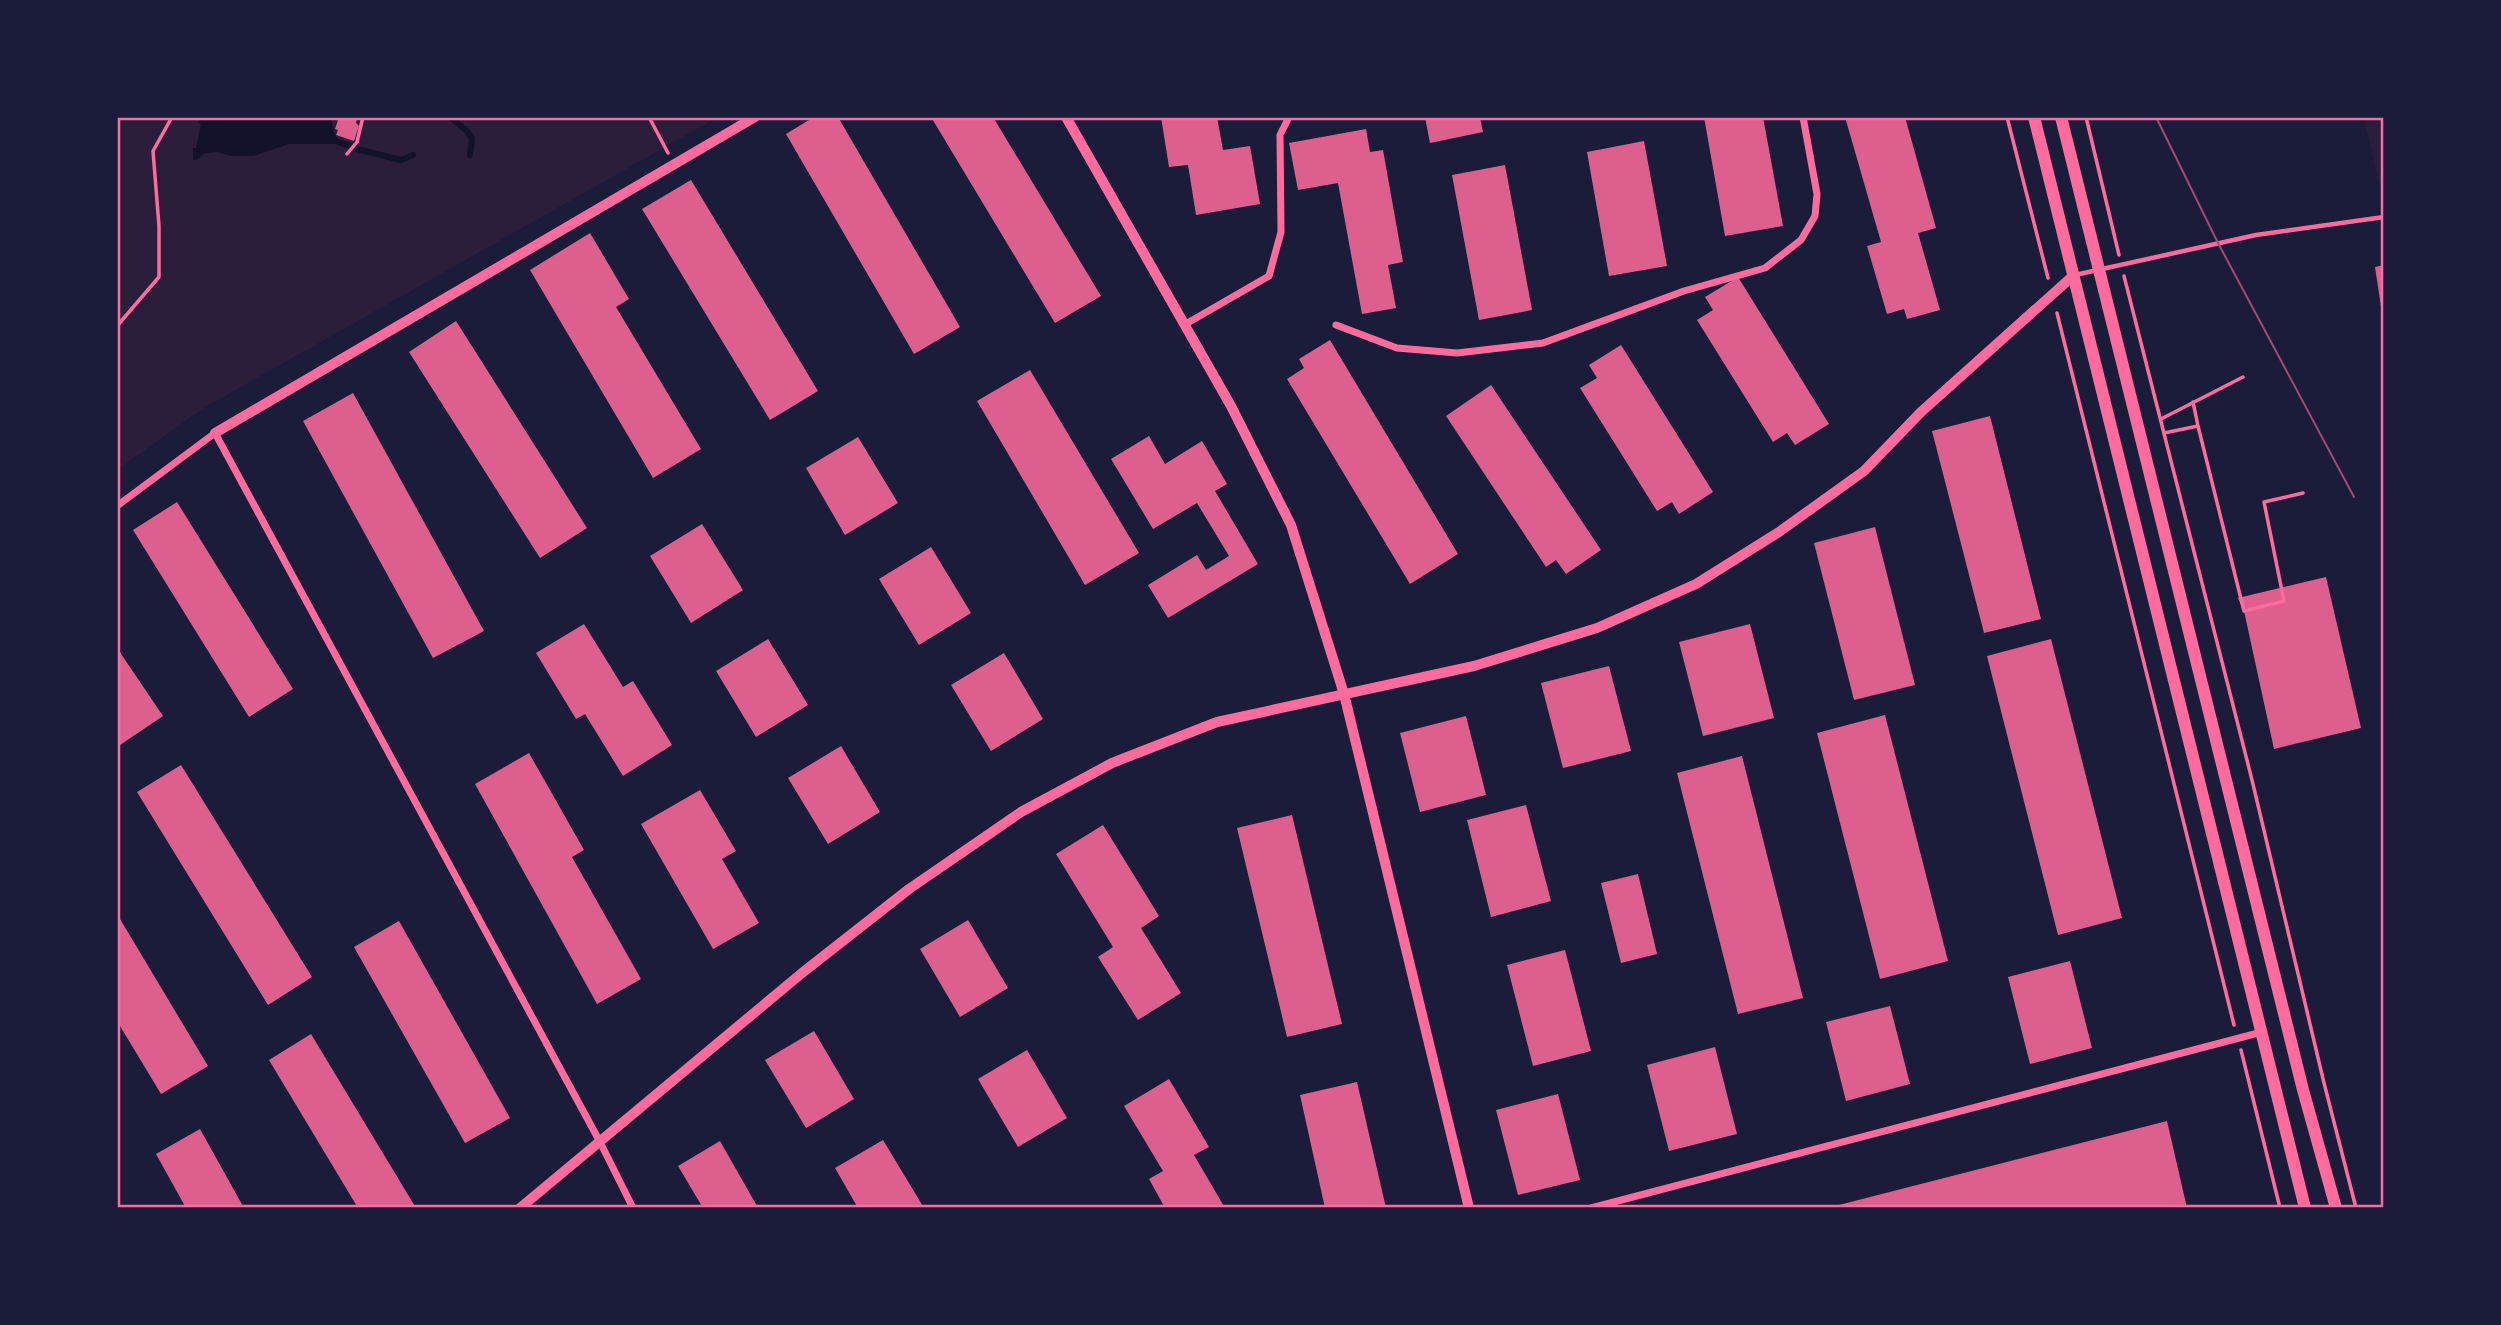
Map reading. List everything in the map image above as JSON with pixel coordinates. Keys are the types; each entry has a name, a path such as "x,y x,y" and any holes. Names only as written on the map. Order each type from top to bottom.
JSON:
{"main road":[{"path":"2034,117 2305,1208"},
{"path":"2061,117 2303,1090 2336,1208"}],"street":[{"path":"117,506 215,433 755,117"},
{"path":"1066,117 1231,407 1291,525 1344,694 1469,1208"},
{"path":"1184,325 1269,276 1281,232 1280,135 1289,117"},
{"path":"1336,325 1397,348 1457,353 1543,342 1684,291 1765,268 1801,240 1815,216 1817,194 1803,117"},
{"path":"520,1208 813,964 909,889 1021,812 1112,763 1217,722 1474,666 1597,628 1696,584 1779,532 1864,471 1921,412 2074,275"},
{"path":"215,433 600,1142 633,1208"},
{"path":"1591,1208 2262,1032"}],"lane":[{"path":"2074,275 2256,235 2384,217"}],"path":[{"path":"117,326 159,277 159,226 153,150 172,117"},
{"path":"347,154 358,142 363,117"},
{"path":"649,117 674,164"},
{"path":"2007,117 2280,1208"},
{"path":"2086,117 2356,1208"},
{"path":"2160,419 2244,377"},
{"path":"2193,402 2244,611 2284,601 2264,502 2303,493"},
{"path":"2164,433 2198,426"}],"shaded area":[{"path":"117,117 718,117 204,408 117,470"},
{"path":"199,117 331,117 339,142 289,144 253,156 205,153 193,160 193,148 196,148 201,124 198,123"},
{"path":"2364,117 2384,117 2384,183 2379,184"}],"building":[{"path":"339,117 357,119 359,126 354,141 336,135"},
{"path":"814,117 838,117 960,327 914,354 786,134"},
{"path":"931,117 993,117 1101,296 1055,323"},
{"path":"1161,117 1217,117 1223,150 1250,146 1260,204 1196,215 1188,165 1169,167"},
{"path":"1425,117 1480,117 1483,132 1430,143"},
{"path":"1704,117 1763,117 1783,226 1725,236"},
{"path":"1845,117 1905,117 1936,228 1918,233 1940,310 1907,319 1904,309 1887,314 1867,246 1881,242"},
{"path":"1366,129 1370,152 1383,150 1403,262 1388,265 1396,308 1362,314 1338,183 1298,190 1289,143"},
{"path":"1644,141 1667,266 1609,276 1587,152"},
{"path":"1505,165 1532,310 1479,320 1452,175"},
{"path":"691,180 818,391 770,420 642,209"},
{"path":"590,233 629,299 616,307 701,449 653,478 530,270"},
{"path":"2384,265 2384,313 2382,313 2375,267"},
{"path":"1738,277 1829,424 1795,445 1787,433 1773,442 1697,320 1713,310 1705,297"},
{"path":"456,321 587,528 540,558 409,352"},
{"path":"1330,340 1458,554 1410,584 1287,379 1304,368 1299,359"},
{"path":"1621,345 1713,492 1679,514 1672,502 1657,511 1580,388 1597,378 1589,365"},
{"path":"1030,370 1139,553 1085,585 977,401"},
{"path":"1491,385 1601,550 1566,574 1556,560 1546,567 1446,416"},
{"path":"353,393 484,631 433,658 303,421"},
{"path":"1990,416 2041,619 1984,633 1932,431"},
{"path":"1149,436 1165,464 1202,441 1227,484 1215,491 1258,564 1168,618 1148,585 1197,555 1206,570 1229,556 1197,503 1153,529 1111,459"},
{"path":"858,437 898,503 845,535 806,468"},
{"path":"177,502 293,689 249,717 133,530"},
{"path":"702,524 743,590 691,623 650,556"},
{"path":"1875,527 1915,685 1854,700 1814,543"},
{"path":"931,547 971,613 919,645 879,579"},
{"path":"2326,577 2361,728 2274,749 2244,611 2238,598"},
{"path":"584,624 623,687 633,681 672,745 623,776 585,714 576,719 536,653"},
{"path":"1750,624 1774,718 1703,736 1679,642"},
{"path":"768,639 808,705 756,737 716,671"},
{"path":"2051,639 2122,918 2058,935 1987,656"},
{"path":"117,648 163,716 120,745 117,741"},
{"path":"1004,653 1043,719 991,751 951,685"},
{"path":"1609,666 1631,751 1563,768 1541,683"},
{"path":"1885,715 1948,961 1880,979 1817,733"},
{"path":"1466,716 1486,795 1420,812 1400,733"},
{"path":"841,746 880,812 828,844 788,778"},
{"path":"529,753 584,850 572,857 641,979 597,1004 475,784"},
{"path":"1742,756 1803,998 1738,1014 1677,773"},
{"path":"181,765 312,977 268,1005 137,792"},
{"path":"700,790 736,851 722,859 759,923 713,949 641,824"},
{"path":"1526,805 1551,901 1491,917 1467,820"},
{"path":"1292,815 1342,1024 1287,1037 1237,828"},
{"path":"1103,825 1159,916 1141,928 1181,993 1138,1020 1098,957 1113,947 1056,854"},
{"path":"1638,874 1657,954 1621,963 1601,883"},
{"path":"117,914 208,1066 161,1094 117,1021"},
{"path":"968,920 1008,988 960,1017 920,949"},
{"path":"399,921 510,1118 465,1143 354,947"},
{"path":"1565,950 1591,1051 1533,1066 1507,965"},
{"path":"2070,961 2092,1048 2030,1064 2008,977"},
{"path":"1890,1006 1910,1084 1846,1101 1826,1022"},
{"path":"814,1031 854,1099 806,1128 765,1060"},
{"path":"311,1034 416,1208 358,1208 269,1060"},
{"path":"1715,1047 1737,1134 1669,1151 1647,1065"},
{"path":"1027,1050 1067,1118 1018,1147 978,1079"},
{"path":"1169,1079 1209,1147 1194,1155 1225,1208 1165,1208 1149,1179 1163,1171 1124,1106"},
{"path":"1357,1082 1386,1208 1325,1208 1300,1095"},
{"path":"1558,1094 1580,1180 1518,1195 1496,1110"},
{"path":"2167,1121 2187,1208 1831,1207"},
{"path":"200,1129 244,1208 186,1208 156,1154"},
{"path":"883,1140 924,1208 858,1208 835,1168"},
{"path":"720,1141 757,1206 754,1208 703,1208 678,1166"}],"waterway":[{"path":"450,117 472,138 470,155"},
{"path":"339,142 401,160 413,155"}],"tram line":[{"path":"2156,117 2218,243 2354,497"}]}
